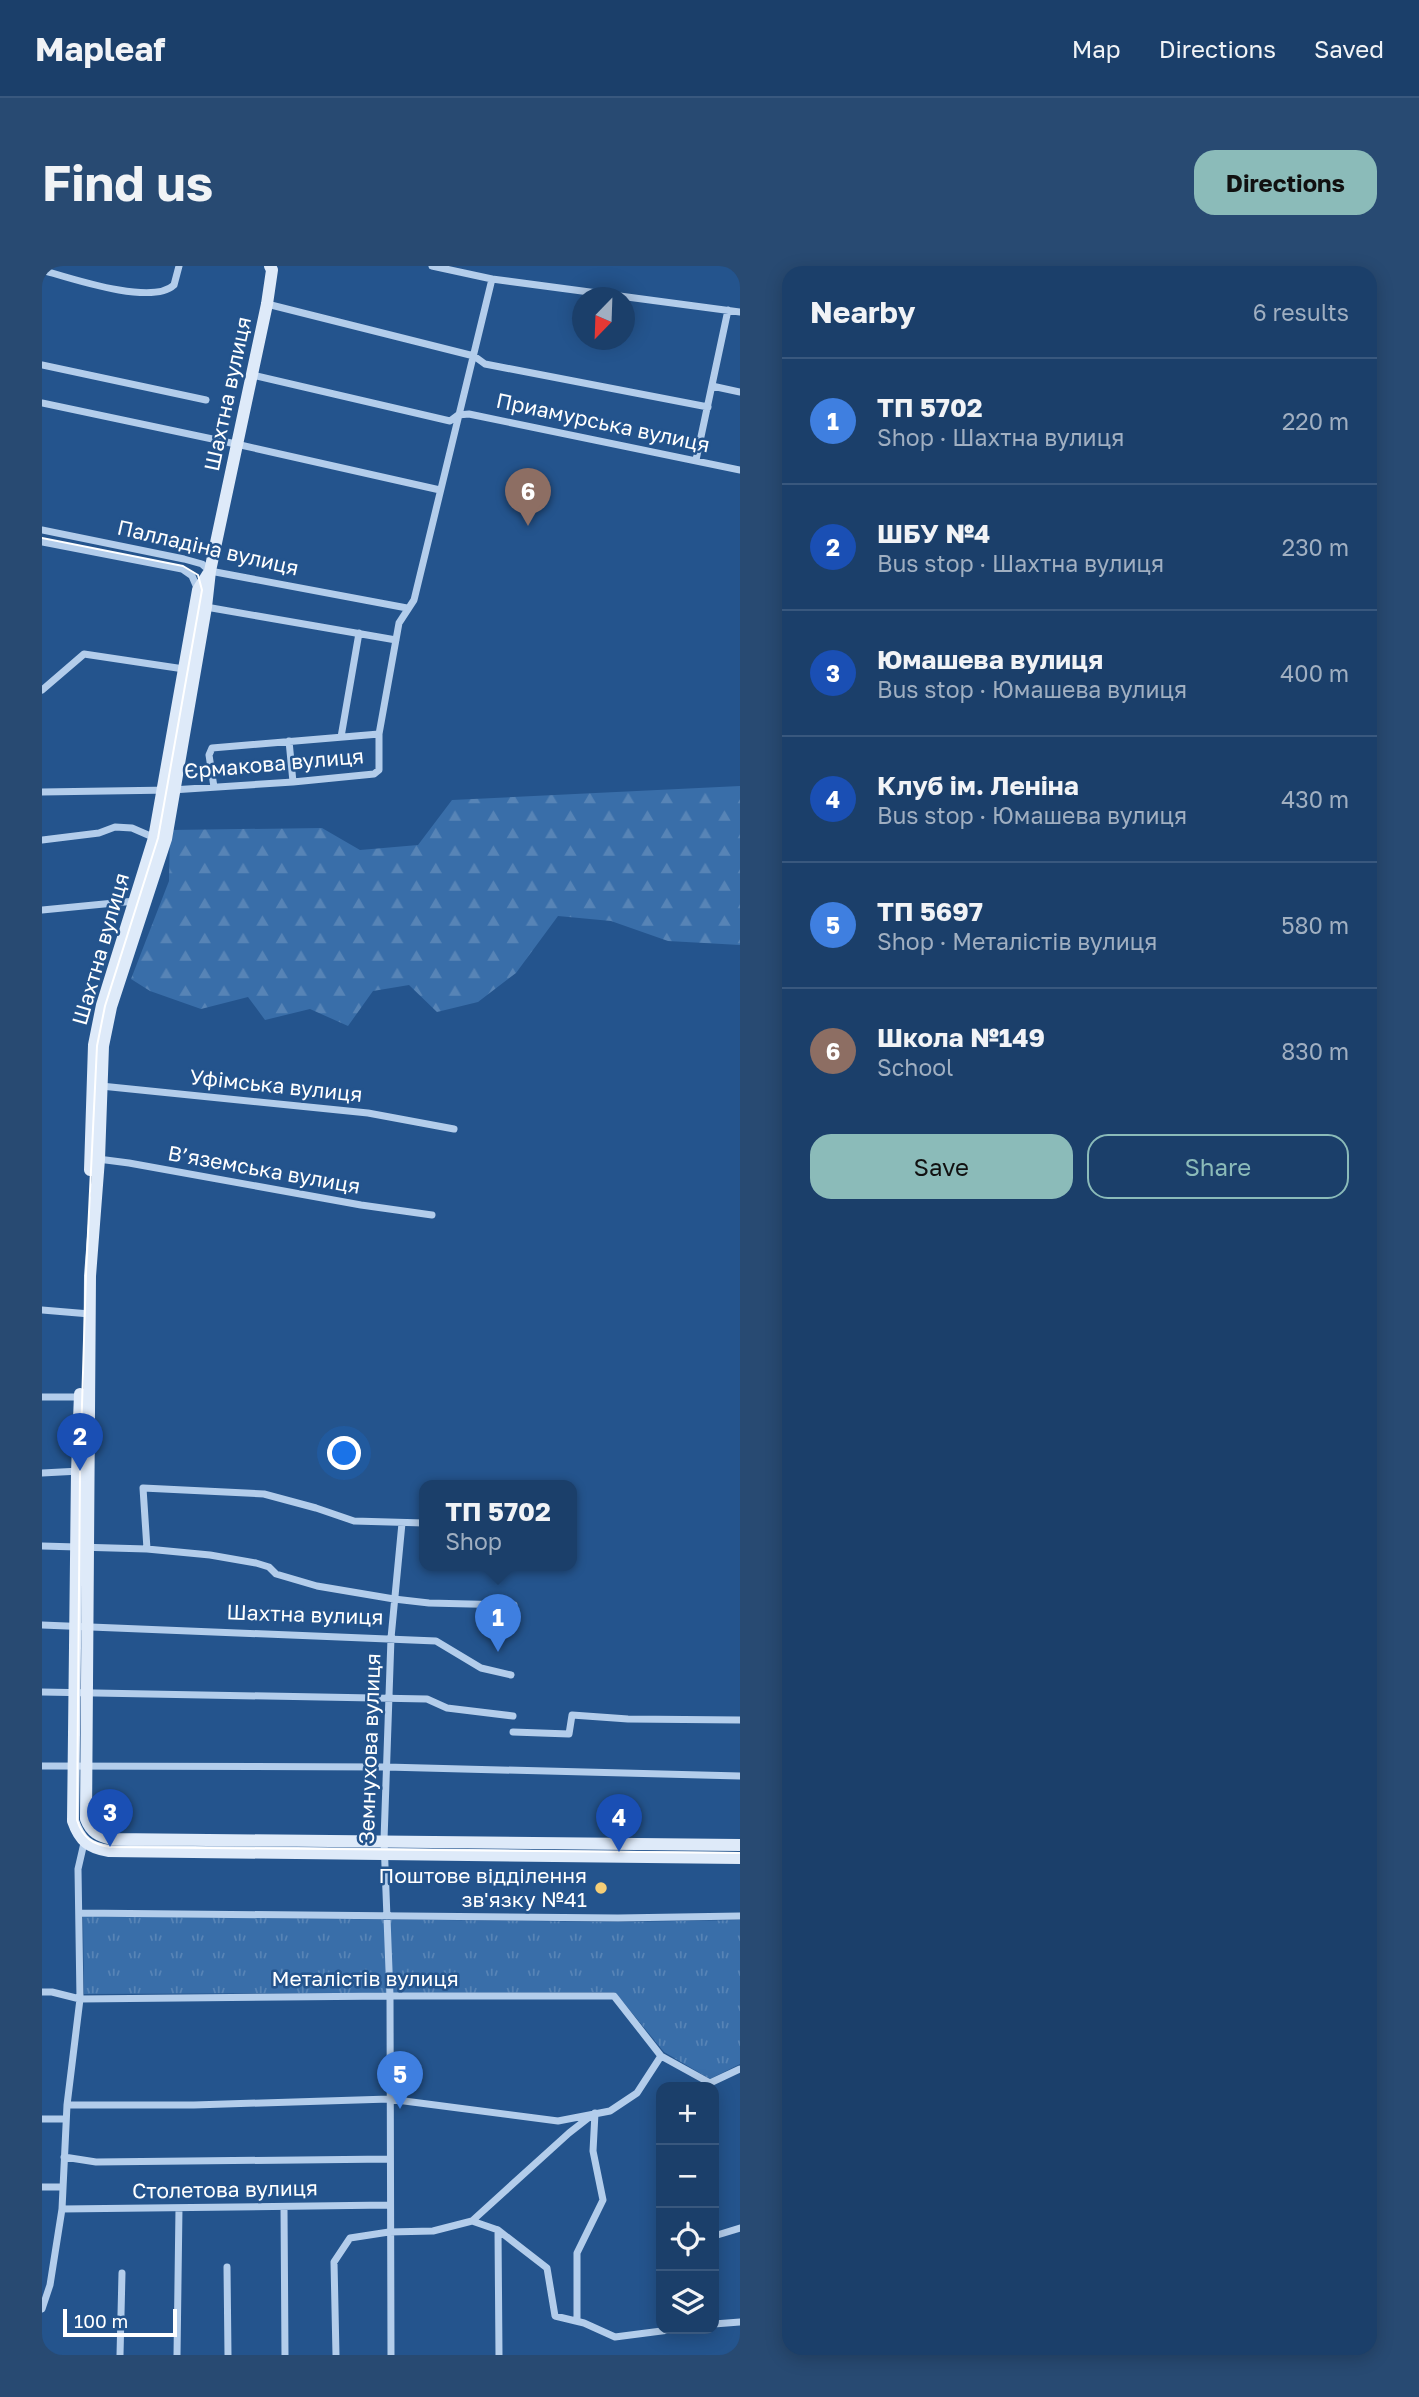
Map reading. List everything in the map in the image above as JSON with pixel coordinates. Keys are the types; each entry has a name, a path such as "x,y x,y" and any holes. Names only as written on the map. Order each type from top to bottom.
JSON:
{"main road":[{"name":"Шахтна вулиця","path":"82,1471 80,1397 97,1086 94,1045 102,1005 160,839 206,607 210,571 267,303 272,270 270,266"},
{"name":"Шахтна вулиця","path":"170,790 184,670 198,590 210,571"},
{"name":"Шахтна вулиця","path":"84,1843 73,1821 80,1767 86,1314"},
{"name":"Шахтна вулиця","path":"80,1767 86,1819 92,1831 101,1837 384,1847"},
{"path":"84,1843 109,1851 740,1845"},
{"path":"384,1847 740,1858"}],"street":[{"path":"42,272 135,293 162,293 174,285 178,266"},
{"path":"432,266 492,279 740,312"},
{"name":"Єрмакова вулиця","path":"42,792 170,790 293,782 374,774 379,770 379,734 399,623 414,600 492,279"},
{"path":"267,303 474,356"},
{"path":"696,460 728,310"},
{"name":"Приамурська вулиця","path":"474,356 485,365 708,407"},
{"path":"42,366 206,400"},
{"path":"252,375 450,421 458,415"},
{"path":"712,386 740,392"},
{"path":"42,403 440,490"},
{"name":"Приамурська вулиця","path":"458,415 469,414 740,470"},
{"name":"Палладіна вулиця","path":"42,530 184,559 201,564 210,571 407,608"},
{"path":"42,542 182,569 192,576 198,590"},
{"path":"192,576 210,571"},
{"path":"206,607 396,640"},
{"path":"341,737 359,633"},
{"path":"42,690 84,654 184,670"},
{"path":"214,787 209,755 212,748 379,734"},
{"path":"289,741 293,782"},
{"path":"42,840 99,833 116,827 132,828 160,839"},
{"path":"42,910 140,900"},
{"name":"Уфімська вулиця","path":"97,1086 368,1113 454,1129"},
{"name":"В’яземська вулиця","path":"94,1159 129,1163 360,1206 432,1215"},
{"path":"42,1310 86,1314"},
{"path":"42,1397 80,1397"},
{"path":"42,1473 82,1471"},
{"path":"147,1549 143,1488 264,1494 316,1507 354,1521 419,1523"},
{"name":"Земнухова вулиця","path":"391,2355 390,1996 384,1847 391,1638 402,1523"},
{"name":"Шахтна вулиця","path":"42,1546 147,1549 210,1555 256,1563 269,1567 276,1574 317,1586 394,1599 429,1603 514,1605"},
{"name":"Шахтна вулиця","path":"42,1625 436,1641 481,1668 511,1675"},
{"path":"42,1692 427,1699 447,1708 513,1716"},
{"path":"513,1732 569,1734 572,1715 628,1719 740,1720"},
{"path":"42,1766 386,1767 740,1776"},
{"name":"Шахтна вулиця","path":"42,2309 50,2285 62,2209 67,2105 80,1999 78,1869 84,1843"},
{"path":"79,1913 740,1916"},
{"name":"Металістів вулиця","path":"42,1992 80,1999 614,1996 661,2056 705,2082"},
{"path":"67,2105 194,2105 389,2099 558,2121 610,2111 637,2093 661,2056"},
{"name":"Металістів вулиця","path":"716,2082 740,2070"},
{"path":"336,2355 334,2262 350,2238 389,2232 433,2231 472,2221 569,2133 595,2113"},
{"path":"578,2321 576,2253 603,2200 593,2151 595,2113"},
{"path":"42,2119 66,2119"},
{"path":"64,2157 96,2162 390,2159"},
{"path":"42,2187 62,2187"},
{"name":"Столетова вулиця","path":"62,2209 389,2205"},
{"path":"284,2207 285,2355"},
{"path":"177,2355 178,2208"},
{"path":"472,2221 498,2230 547,2268 555,2316 578,2321 615,2337 656,2332"},
{"path":"719,2234 740,2228"},
{"path":"498,2230 499,2355"},
{"path":"227,2267 228,2355"},
{"path":"120,2355 122,2273"},
{"path":"719,2324 740,2322"}],"green space":[{"path":"740,786 740,945 668,941 611,921 558,916 516,973 478,1002 437,1012 409,985 373,991 348,1026 310,1009 265,1020 248,997 201,1009 150,991 131,979 169,881 170,830 322,828 360,850 418,845 452,800"},
{"path":"83,1916 618,1922 740,1920 740,2064 710,2079 664,2052 615,1992 84,1994"}],"tram line":[{"path":"42,538 183,566 198,575 202,590 158,838 105,1006 97,1046 80,1471 79,1826 89,1839 110,1847 740,1853"}],"place":[{"name":"Школа №149","path":"528,526"},
{"name":"ШБУ №4","path":"80,1471"},
{"name":"ТП 5702","path":"498,1652"},
{"name":"Юмашева вулиця","path":"110,1847"},
{"name":"Клуб ім. Леніна","path":"619,1852"},
{"name":"Поштове відділення зв'язку №41","path":"601,1888"},
{"name":"ТП 5697","path":"400,2109"}]}
